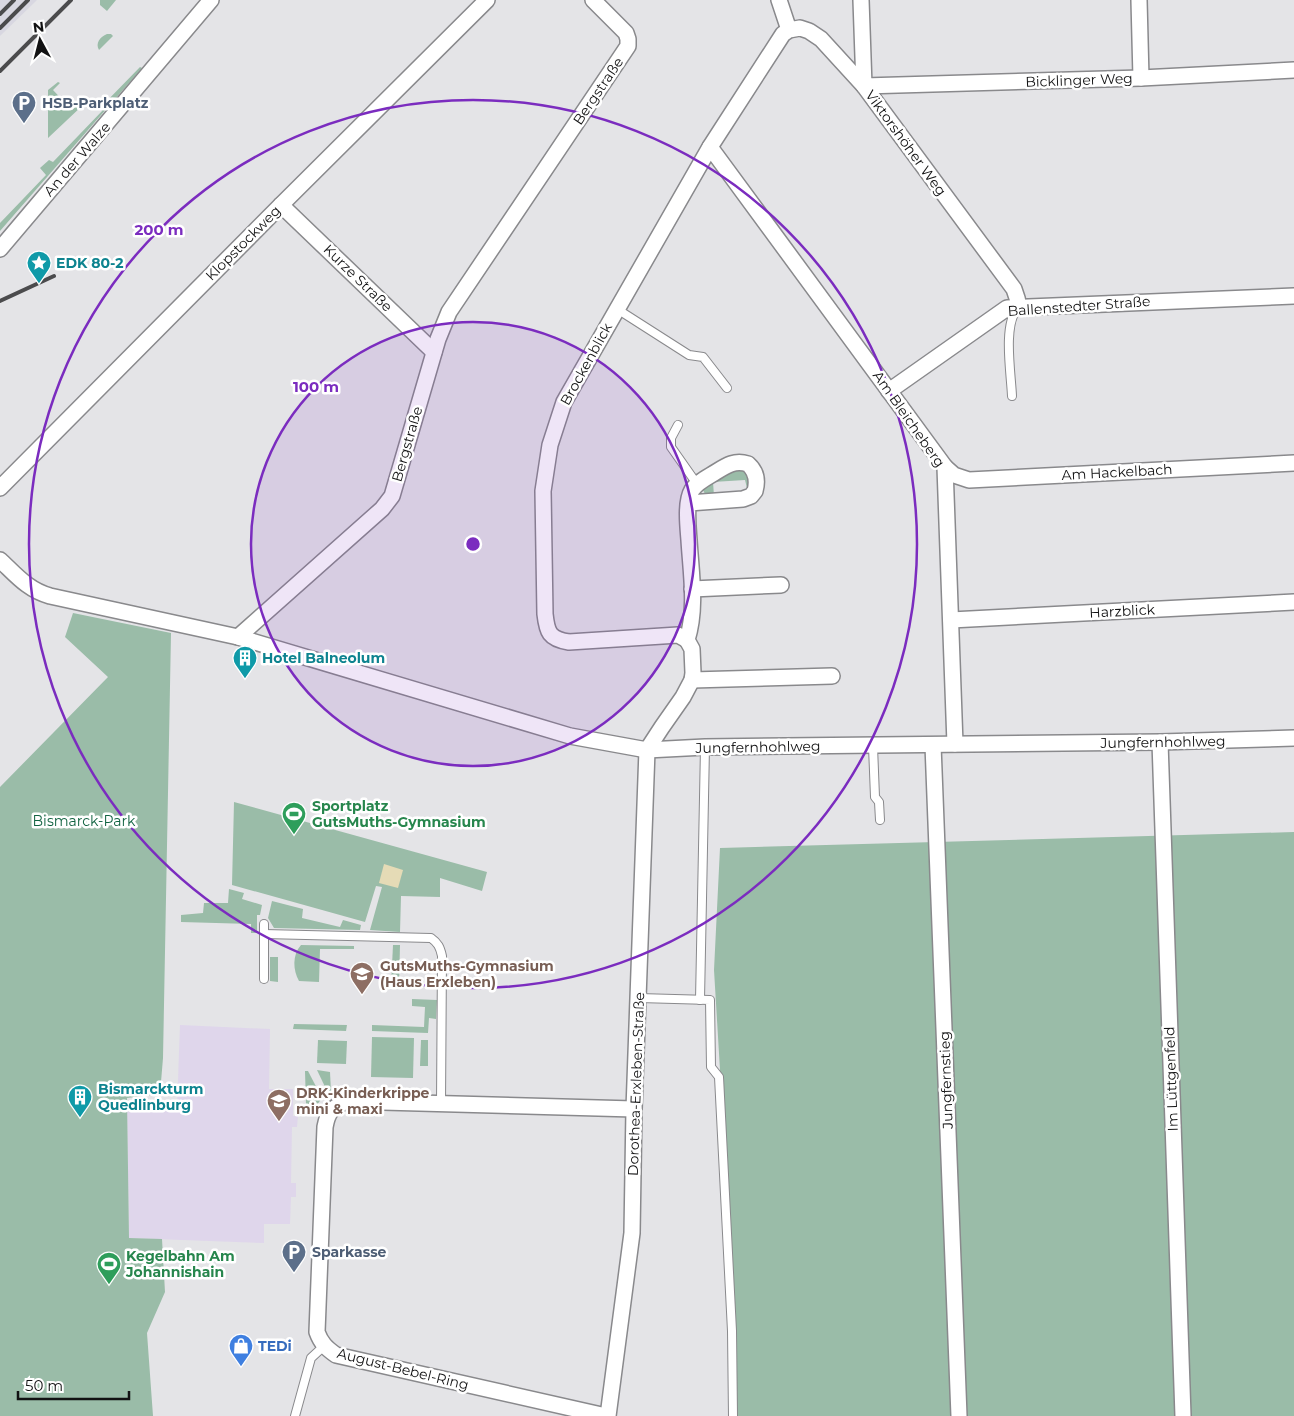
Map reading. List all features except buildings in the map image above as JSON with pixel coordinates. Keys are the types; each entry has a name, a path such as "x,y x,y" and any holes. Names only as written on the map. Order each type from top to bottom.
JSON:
{"street":[{"name":"An der Walze","path":"0,248 211,0"},
{"name":"Klopstockweg","path":"0,488 487,0"},
{"name":"Bergstraße","path":"238,637 382,509 388,501 394,490 441,329 449,312 626,50 628,36 593,0"},
{"path":"779,0 789,30"},
{"path":"861,0 864,86"},
{"path":"1139,0 1141,78"},
{"name":"Viktorshöher Weg","path":"789,30 804,29 818,36 864,86 1014,289 1019,307"},
{"name":"Brockenblick","path":"687,640 678,635 569,642 556,639 551,635 545,614 543,512 545,476 550,445 558,416 568,395 710,147 778,40 789,30"},
{"name":"Bicklinger Weg","path":"864,86 1141,78 1294,70"},
{"name":"Am Bleicheberg","path":"710,147 945,467 955,744"},
{"name":"Kurze Straße","path":"281,205 434,352"},
{"name":"Ballenstedter Straße","path":"889,391 1003,310 1019,307 1294,296"},
{"path":"647,750 683,697 692,680 692,648 687,640 692,625 688,503 691,492 698,484 726,466 736,462 750,465 755,472 757,480 755,492 743,499 688,503"},
{"name":"Am Hackelbach","path":"945,467 954,475 969,480 1294,462"},
{"path":"0,560 25,584 44,594 238,637"},
{"path":"692,589 781,585"},
{"name":"Harzblick","path":"951,620 1294,602"},
{"name":"Jungfernhohlweg","path":"238,637 570,736 647,750 705,747 1160,742 1294,738"},
{"path":"692,680 832,676"},
{"name":"Im Lüttgenfeld","path":"1160,742 1183,1416"},
{"name":"Jungfernstieg","path":"933,745 959,1416"},
{"name":"Dorothea-Erxleben-Straße","path":"607,1416 632,1233 634,1109 647,750"},
{"name":"August-Bebel-Ring","path":"607,1416 336,1355 324,1346 317,1332 325,1127 328,1114 334,1107 346,1102 634,1109"}],"lane":[{"path":"1012,396 1009,333 1013,314 1019,307"},
{"path":"617,309 689,355 703,356 727,388"},
{"path":"678,425 671,438 671,447 698,484"},
{"path":"873,746 872,800 879,802 880,820"},
{"path":"700,1000 705,747"},
{"path":"264,924 264,979"},
{"path":"264,934 431,938 437,942 442,956 441,1103"},
{"path":"639,998 710,1000 711,1067 719,1077 732,1331 733,1416"},
{"path":"294,1416 311,1358 324,1346"}],"shaded area":[{"path":"0,0 37,0 0,36"},
{"path":"180,1025 270,1029 269,1089 293,1089 293,1116 298,1116 297,1127 292,1127 291,1183 296,1183 296,1197 291,1197 290,1224 264,1224 264,1243 129,1238 127,1108 177,1108"}],"green space":[{"path":"100,0 116,0 107,11 100,5"},
{"path":"107,34 113,36 99,50 99,40"},
{"path":"140,67 142,68 0,231 0,223 46,175 40,168 49,160 53,162 104,109 102,106"},
{"path":"58,82 60,83 53,90 72,110 80,103 83,105 48,138 48,90"},
{"path":"732,469 745,471 750,476 748,492 745,480 713,482 714,496 706,496 702,488"},
{"name":"Bismarck-Park","path":"73,613 171,633 163,1058 160,1094 127,1098 129,1238 162,1239 165,1292 147,1333 153,1416 0,1416 0,787 108,677 65,637"},
{"name":"Sportplatz GutsMuths-Gymnasium","path":"234,802 487,872 482,891 440,878 440,897 401,896 400,932 370,930 382,887 376,886 365,922 232,885"},
{"path":"1294,832 1294,1416 737,1416 735,1320 714,970 720,848"},
{"path":"229,889 244,893 242,899 262,905 260,915 257,915 257,933 251,933 251,924 181,922 181,915 203,913 204,903 228,903"},
{"path":"272,901 303,909 302,918 340,927 343,920 361,925 360,930 274,928 268,918"},
{"path":"301,945 354,946 354,949 320,949 319,982 299,981 294,963 296,953"},
{"path":"393,945 400,945 399,987 391,986"},
{"path":"270,957 278,957 278,982 270,981"},
{"path":"412,999 437,1000 436,1019 429,1018 428,1033 372,1031 372,1025 424,1027 425,1007 412,1006"},
{"path":"294,1024 347,1025 346,1031 293,1029"},
{"path":"372,1037 414,1038 413,1078 371,1077"},
{"path":"318,1040 347,1041 346,1064 317,1063"},
{"path":"421,1040 428,1040 428,1066 420,1066"},
{"path":"317,1070 330,1072 331,1092 327,1091"},
{"path":"305,1071 308,1071 322,1098 314,1109 309,1109 306,1105"}],"sand":[{"path":"384,864 403,870 398,888 379,883"}],"railway":[{"path":"0,14 14,0"},
{"path":"0,28 28,0"},
{"path":"0,71 71,0"},
{"path":"0,301 54,276"}],"place":[{"name":"HSB-Parkplatz","path":"24,124"},
{"name":"EDK 80-2","path":"39,284"},
{"name":"Hotel Balneolum","path":"245,679"},
{"name":"Sportplatz GutsMuths-Gymnasium","path":"294,835"},
{"name":"GutsMuths-Gymnasium (Haus Erxleben)","path":"362,995"},
{"name":"Bismarckturm Quedlinburg","path":"80,1118"},
{"name":"DRK-Kinderkrippe mini & maxi","path":"279,1122"},
{"name":"Sparkasse","path":"294,1273"},
{"name":"Kegelbahn Am Johannishain","path":"109,1285"},
{"name":"TEDi","path":"241,1367"}]}
